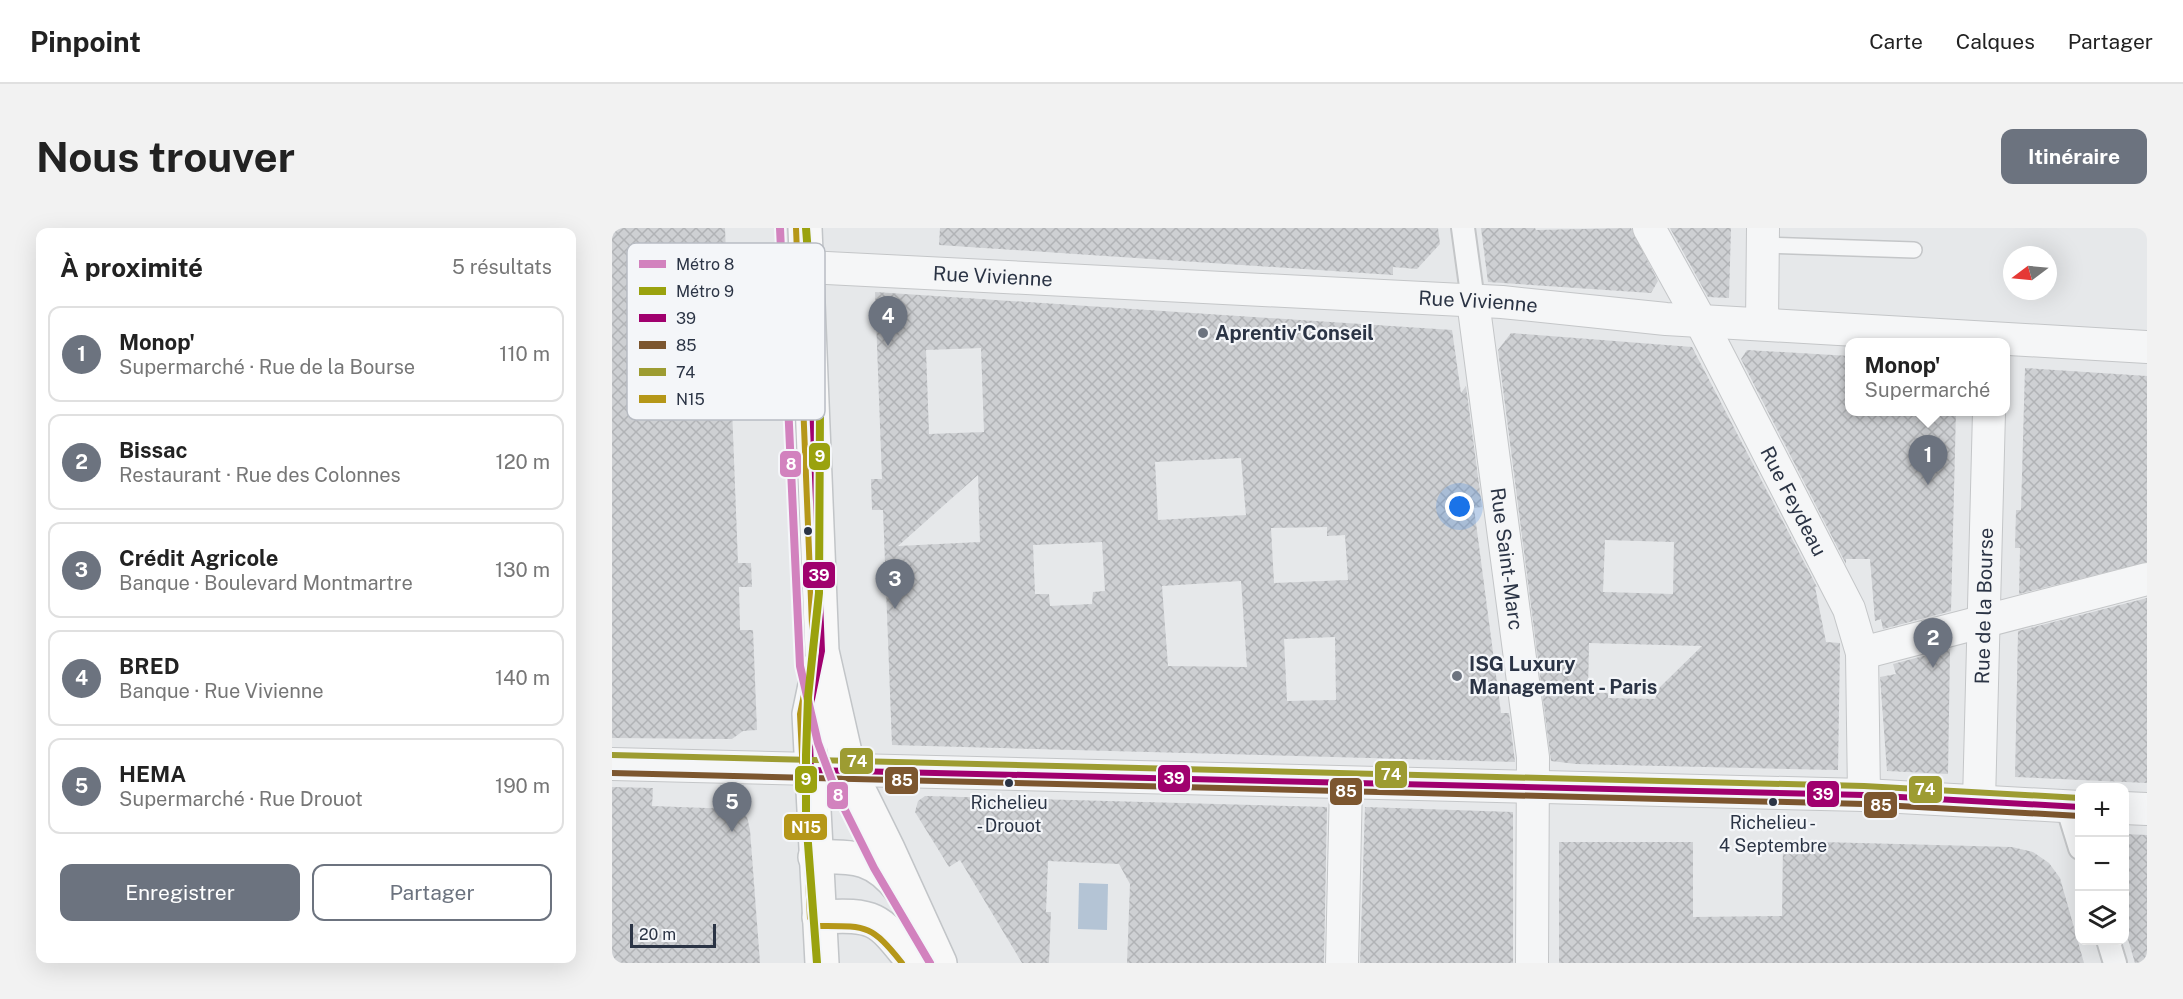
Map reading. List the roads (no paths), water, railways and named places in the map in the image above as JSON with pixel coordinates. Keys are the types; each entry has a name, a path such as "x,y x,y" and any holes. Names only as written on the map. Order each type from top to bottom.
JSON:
{"main road":[{"path":"805,228 806,243"},
{"path":"813,420 822,651 849,770 940,963"},
{"path":"822,651 809,714 822,963"},
{"path":"815,857 846,856 877,866 904,895 926,932"},
{"path":"819,917 856,915 870,918 881,925 914,963"}],"street":[{"name":"Rue Saint-Marc","path":"1463,228 1533,757 1532,963"},
{"name":"Rue Feydeau","path":"1649,228 1700,320 1849,609 1862,653 1864,795"},
{"path":"1762,237 1762,324"},
{"name":"Rue Vivienne","path":"825,268 1473,301 1951,338"},
{"name":"Rue Vivienne","path":"2010,342 2147,347"},
{"name":"Rue de la Bourse","path":"1979,801 1989,416"},
{"path":"1862,653 2147,579"},
{"path":"612,764 1864,795 2073,807 2077,837"},
{"path":"1342,963 1346,783"},
{"path":"2129,808 2147,809"},
{"path":"2110,945 2115,963"}],"lane":[{"path":"1762,237 1914,250"}],"water":[{"path":"1079,883 1108,884 1107,930 1078,929"}],"metro line":[{"name":"8","path":"780,228 781,243"},
{"name":"9","path":"806,228 807,243"},
{"name":"8","path":"789,420 800,666 818,743 837,794 874,868 930,963"},
{"name":"9","path":"817,963 806,817 806,755 808,697 819,593 820,420"}],"place":[{"name":"Aprentiv'Conseil","path":"1203,333"},
{"name":"BRED","path":"888,346"},
{"name":"Monop'","path":"1928,485"},
{"name":"Crédit Agricole","path":"895,609"},
{"name":"Bissac","path":"1933,668"},
{"name":"ISG Luxury Management - Paris","path":"1457,676"},
{"name":"Richelieu - Drouot","path":"1009,783"},
{"name":"Richelieu - 4 Septembre","path":"1773,802"},
{"name":"HEMA","path":"732,832"}]}
